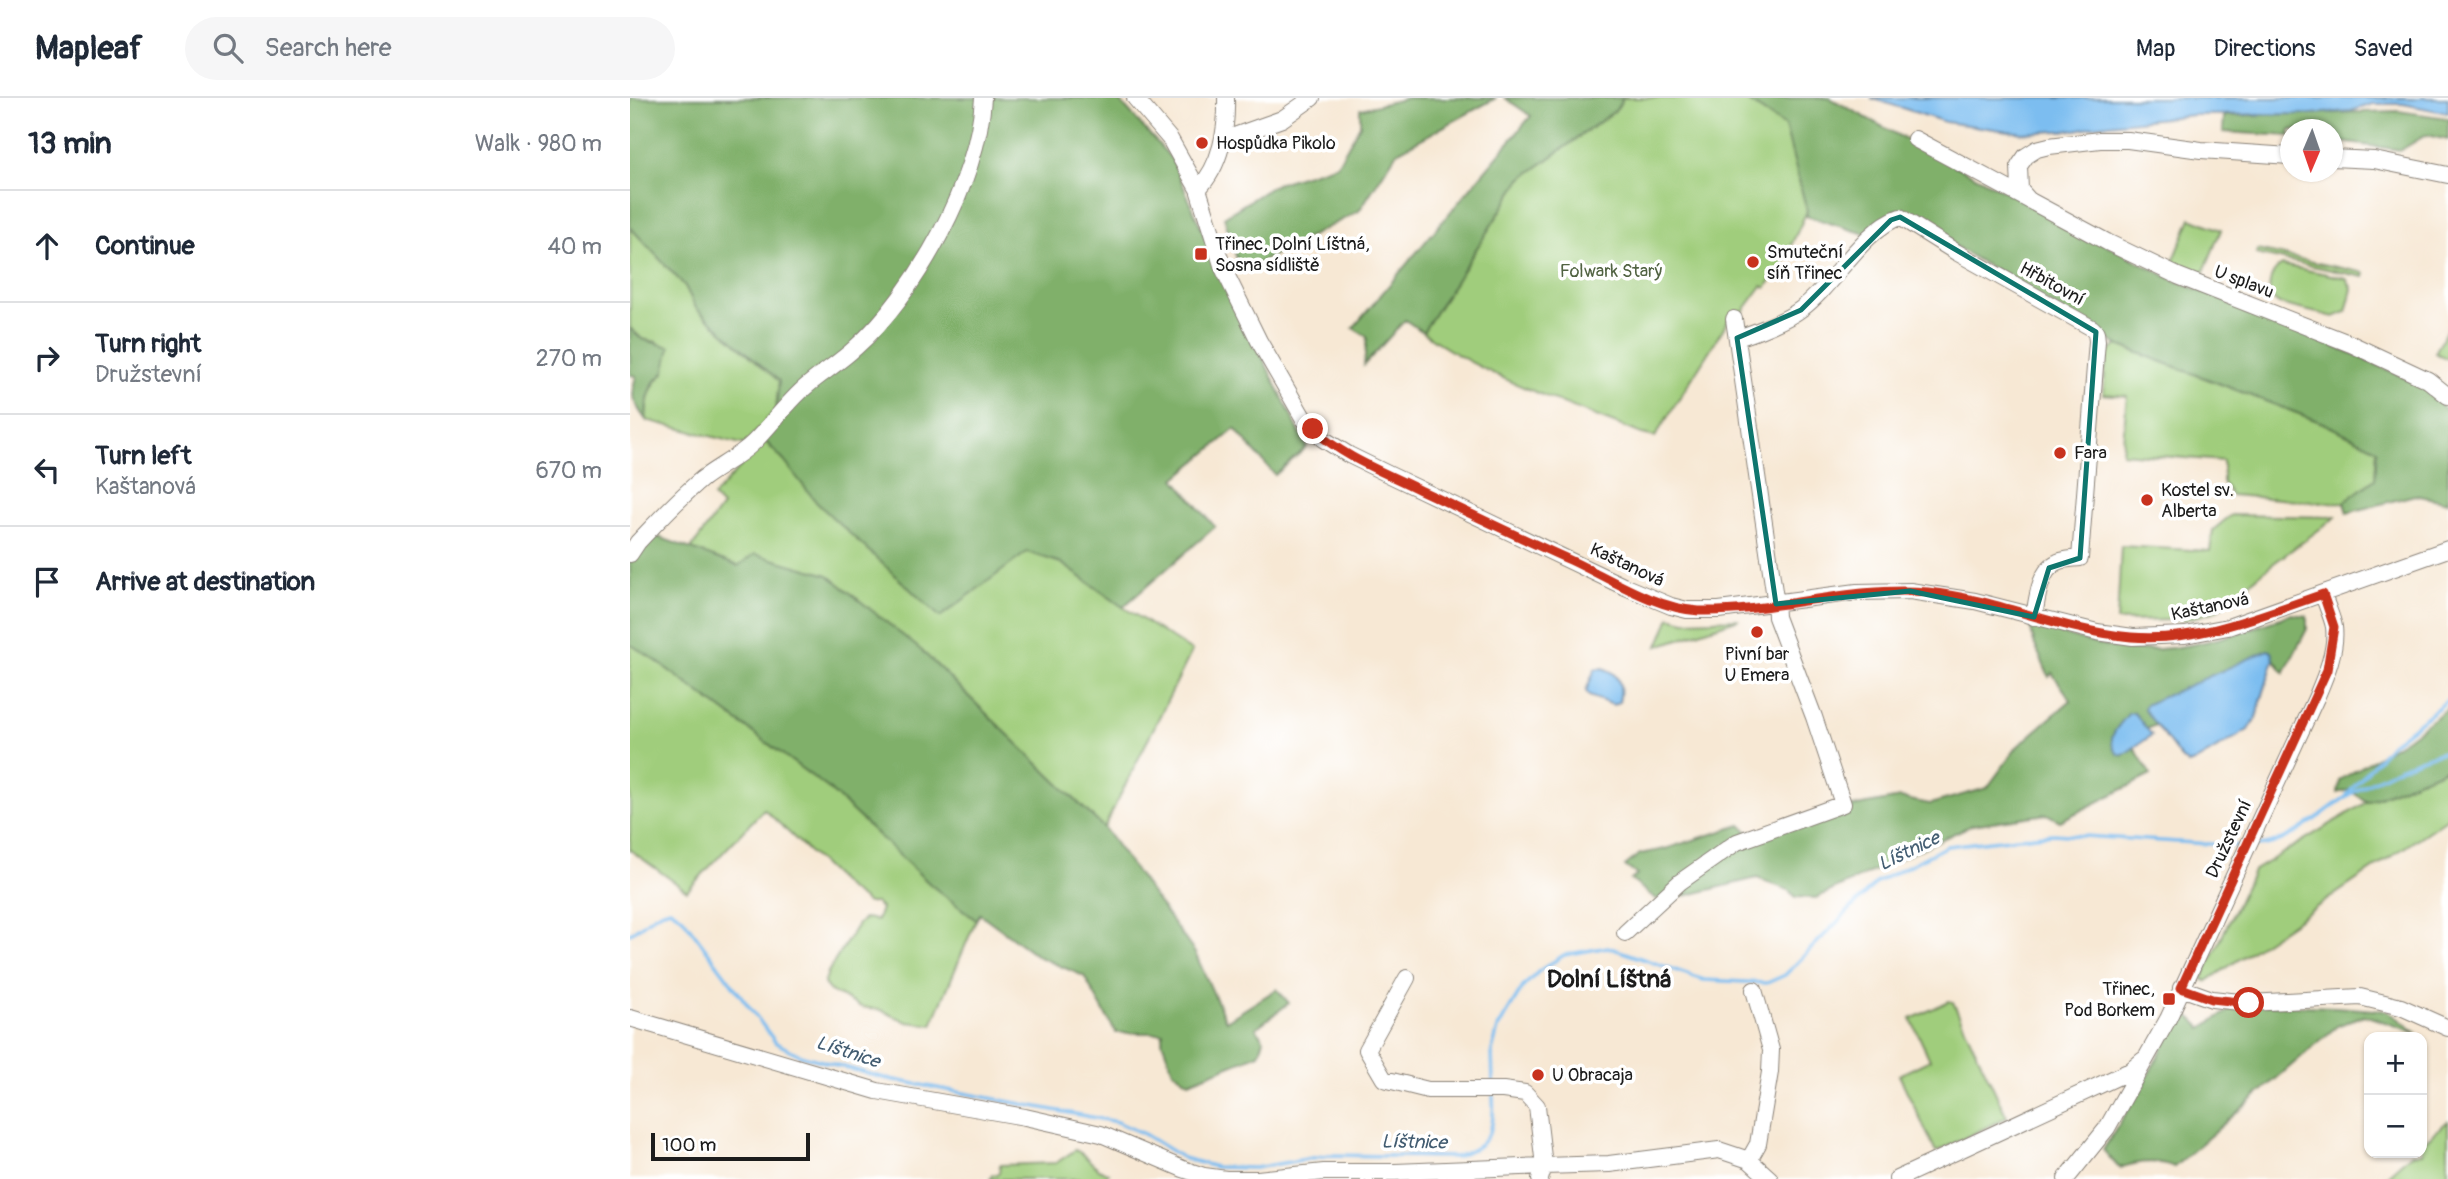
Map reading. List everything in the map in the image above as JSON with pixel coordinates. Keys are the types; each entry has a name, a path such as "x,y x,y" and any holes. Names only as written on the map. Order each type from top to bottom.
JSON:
{"street":[{"path":"630,554 638,542 702,479 753,443 802,390 855,349 907,288 939,234 966,177 982,121 983,98"},
{"name":"Kaštanová","path":"1135,98 1170,139 1198,189 1223,268 1259,341 1304,419 1323,439 1349,455 1623,586 1671,606 1701,611 1776,604 1857,592 1910,591 1975,601 2083,629 2133,637 2185,635 2228,626 2323,594"},
{"path":"1198,189 1212,167 1223,140 1226,98"},
{"path":"1223,140 1282,120 1312,98"},
{"name":"U splavu","path":"1915,139 2107,242 2178,276 2351,344 2428,380 2448,396"},
{"path":"2028,199 2020,190 2019,166 2026,156 2036,149 2049,146 2100,140 2128,140 2201,150 2280,155"},
{"path":"2343,158 2374,160 2448,174"},
{"name":"Hřbitovní","path":"1737,338 1801,310 1867,241 1891,220 1900,217 1955,252 2096,332 2097,350 2080,558 2059,561 2049,568 2040,588 2034,617"},
{"path":"1625,933 1680,882 1737,842 1843,804 1776,617 1734,319"},
{"path":"2323,594 2448,549"},
{"name":"Družstevní","path":"2066,1179 2107,1129 2148,1056 2327,670 2334,627 2323,594"},
{"path":"1407,978 1367,1050 1384,1079 1428,1090 1503,1090 1525,1093 1537,1105 1542,1173"},
{"path":"2181,988 2212,999 2249,1003 2360,998 2401,1007 2448,1028"},
{"path":"1749,1160 1758,1144 1771,1050 1754,990"},
{"path":"630,1018 877,1091 1025,1117 1101,1134 1204,1176 1258,1179 1324,1171 1542,1173 1719,1150 1749,1160 1770,1179"},
{"path":"1897,1179 2130,1071 2148,1056"}],"highlighted area":[{"path":"1900,217 2096,332 2080,558 2049,568 2034,617 1910,591 1776,604 1737,338 1801,310 1891,220"}],"green space":[{"path":"630,98 1117,98 1172,159 1219,270 1307,447 1275,475 1235,429 1175,479 1215,527 1123,607 1061,563 1027,552 940,617 817,503 764,440 776,409 779,381 696,308 685,286 630,227"},
{"path":"1408,98 1496,98 1397,152 1359,211 1259,263 1239,266 1224,217 1276,184 1337,165 1360,125 1360,109"},
{"path":"1505,98 1623,98 1616,110 1521,179 1423,332 1405,320 1364,365 1367,337 1353,328 1531,116"},
{"name":"Folwark Starý","path":"1623,98 1743,98 1785,126 1807,211 1784,261 1766,288 1762,286 1739,317 1728,321 1655,437 1500,377 1423,332 1521,179 1616,110"},
{"path":"1743,98 1830,98 2172,279 2371,362 2424,387 2448,412 2448,502 2415,495 2347,513 2344,502 2375,479 2377,449 2323,423 2118,345 1895,210 1869,238 1862,233 1806,216 1807,211 1785,126"},
{"path":"2398,111 2448,118 2448,140 2426,135 2401,150 2343,142 2343,119 2280,119 2280,135 2223,132 2224,116"},
{"path":"2191,218 2221,230 2203,274 2173,262"},
{"path":"630,227 685,286 696,308 779,381 776,409 745,445 646,420 650,394 664,373 658,342 642,339 630,328"},
{"path":"2257,250 2365,273 2364,277 2256,254"},
{"path":"2282,265 2346,278 2352,289 2346,312 2334,317 2279,304 2271,296 2270,284 2274,273"},
{"path":"2448,327 2448,359 2435,353"},
{"path":"630,328 642,339 670,347 664,373 654,382 647,399 646,420 634,400 636,376 630,375"},
{"path":"2118,345 2323,423 2377,449 2375,479 2344,502 2231,495 2223,483 2223,461 2122,453 2127,396 2103,394 2107,353"},
{"path":"764,440 784,461 1061,563 1192,651 1104,828 921,650 738,566 691,549 722,506 713,497"},
{"path":"2231,515 2336,517 2270,566 2216,611 2185,620 2117,621 2121,546 2210,551 2213,530"},
{"path":"653,535 738,566 755,554 828,575 921,650 1104,828 1195,953 1226,1021 1277,989 1289,1003 1256,1028 1264,1040 1259,1054 1189,1082 1173,1071 1162,1041 1163,1033 1116,1033 1084,976 1039,957 980,914 976,920 931,885 828,788 630,644 630,559"},
{"path":"2291,614 2307,616 2307,629 2284,673 2272,652 2268,650 2144,709 2156,725 2146,729 2134,713 2123,755 2134,747 2151,775 2060,821 2047,814 1972,825 1816,898 1796,897 1788,890 1757,878 1684,896 1656,899 1631,880 1637,875 1625,866 1640,854 1741,825 1754,838 1846,808 1900,798 1930,804 1987,788 2018,746 2071,700 2052,673 2049,677 2034,643 2030,625 2035,624 2100,645 2140,650 2198,644 2255,628"},
{"path":"1670,617 1685,621 1739,619 1658,646"},
{"path":"630,644 828,788 931,885 976,920 932,1025 907,1022 881,1010 861,1007 830,991 824,984 828,972 858,924 865,918 877,920 881,908 875,903 868,903 847,888 764,809 687,891 630,850"},
{"path":"2448,708 2448,768 2367,802 2349,790 2338,793 2340,780 2406,739"},
{"path":"2448,768 2448,818 2207,981 2202,979 2253,871 2367,802"},
{"path":"1949,1001 1953,1002 2007,1117 1936,1152 1899,1075 1930,1060 1911,1019"},
{"path":"2239,1004 2388,1011 2416,1032 2364,1015 2337,1026 2174,1167 2147,1162 2119,1168 2103,1150 2138,1094 2183,1010 2202,1028"},
{"path":"2448,1121 2448,1179 2383,1179 2406,1158 2427,1158 2427,1140"},
{"path":"1075,1150 1108,1173 1104,1179 990,1179 992,1175 999,1173 1000,1165 1056,1163"}],"water":[{"path":"1871,98 2448,98 2448,113 2403,104 2373,104 2351,111 2193,115 2076,130 2023,133 1945,122"},
{"path":"2268,650 2272,652 2274,659 2255,721 2248,730 2188,764 2144,709 2145,705"},
{"path":"1602,668 1616,676 1620,685 1619,702 1613,705 1589,696 1586,691 1595,669"},
{"path":"2134,713 2152,735 2123,755 2118,754 2112,738 2128,714"}],"waterway":[{"path":"2347,795 2391,744 2448,700"},
{"name":"Líštnice","path":"2253,846 2277,842 2380,777 2407,764 2448,751"},
{"name":"Líštnice","path":"1493,1085 1492,1051 1498,1028 1523,987 1539,971 1564,955 1608,947 1704,980 1767,983 1785,975 1877,882 1947,846 2053,834 2241,846"},
{"name":"Líštnice","path":"630,933 663,911 670,909 682,917 776,1043 800,1055 884,1078 1117,1122 1144,1134 1183,1158 1216,1167 1255,1168 1329,1155 1456,1157 1477,1147 1488,1135 1493,1118 1493,1096"}],"place":[{"name":"Hospůdka Pikolo","path":"1202,143"},
{"name":"Třinec, Dolní Líštná, Sosna sídliště","path":"1201,254"},
{"name":"Smuteční síň Třinec","path":"1753,262"},
{"name":"Fara","path":"2060,453"},
{"name":"Kostel sv. Alberta","path":"2147,500"},
{"name":"Pivní bar U Emera","path":"1757,632"},
{"name":"Třinec, Pod Borkem","path":"2169,999"},
{"name":"U Obracaja","path":"1538,1075"}],"district":[{"name":"Dolní Líštná","path":"1609,979"}],"route":[{"path":"1313,429 1335,447 1390,475 1623,586 1687,610 1719,610 1776,604 1857,592 1931,592 2070,626 2133,637 2185,635 2228,626 2323,594 2334,627 2327,670 2181,988 2212,999 2249,1003"}]}
